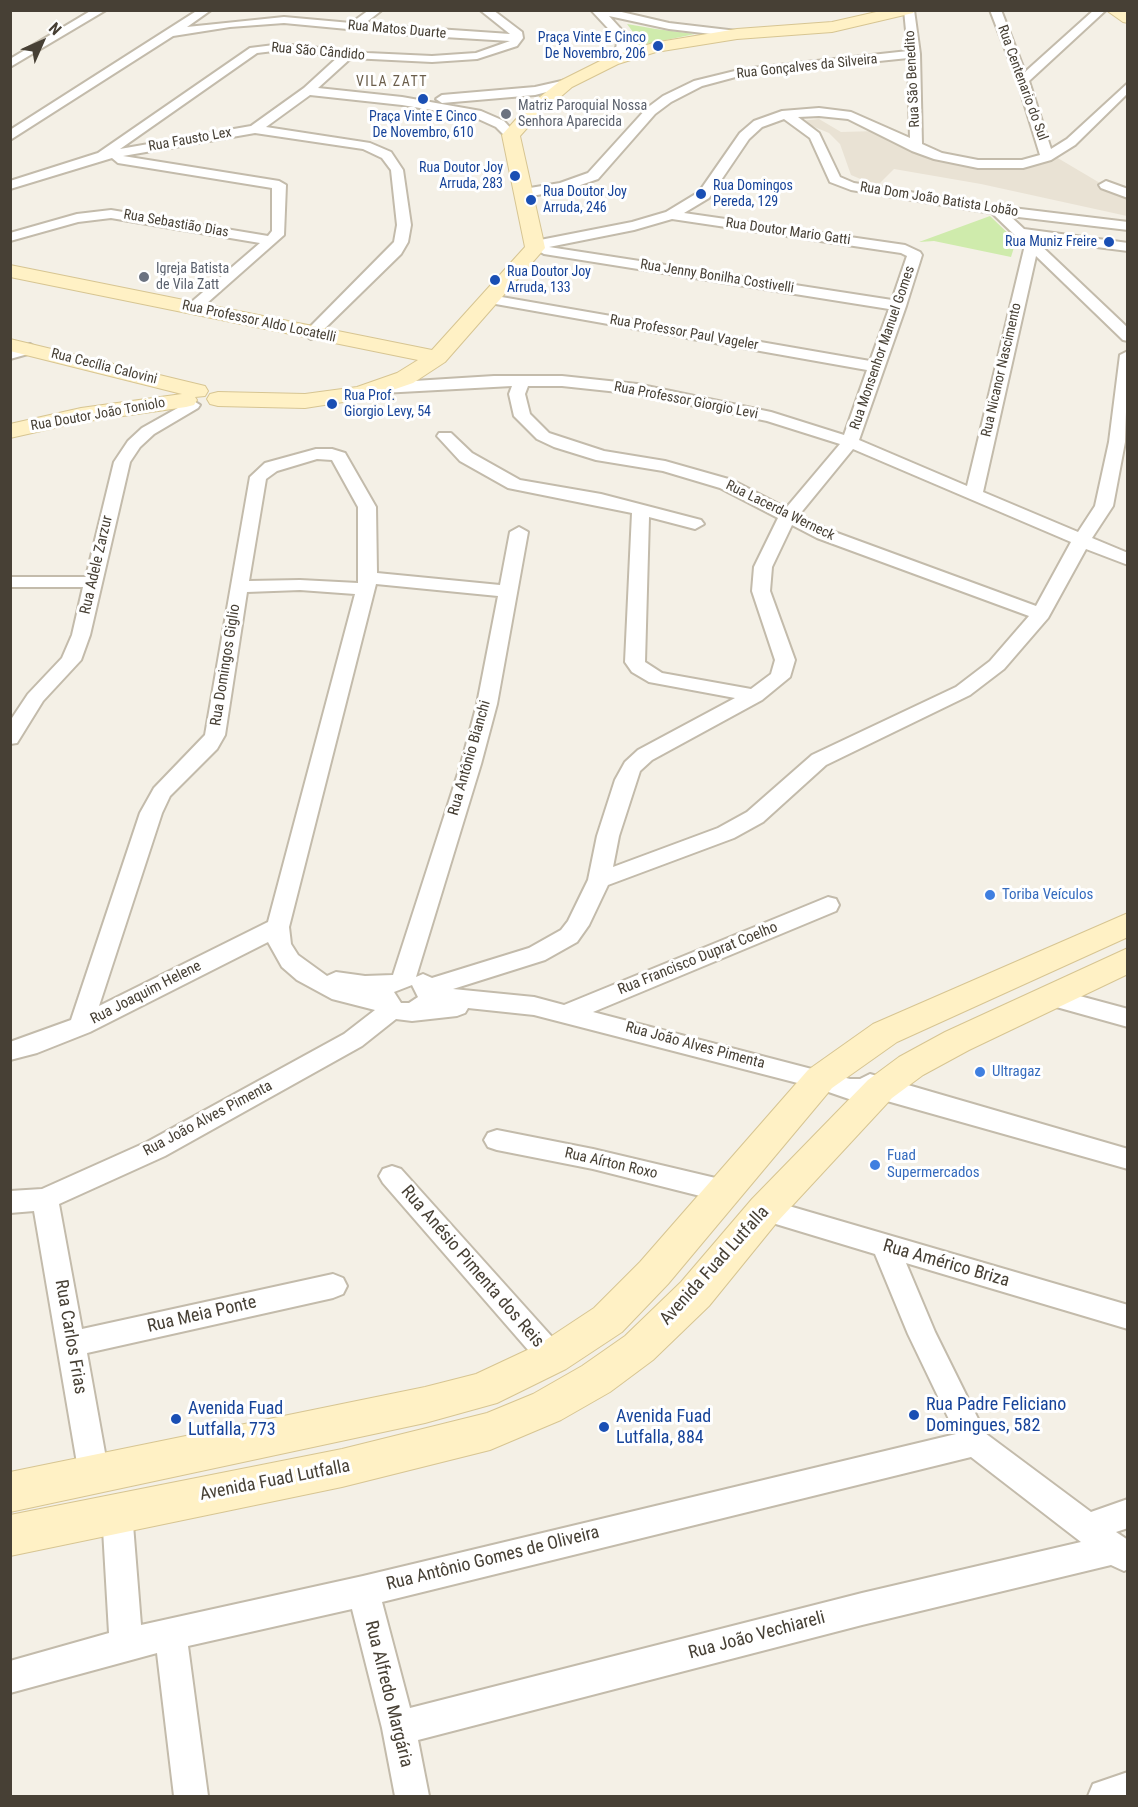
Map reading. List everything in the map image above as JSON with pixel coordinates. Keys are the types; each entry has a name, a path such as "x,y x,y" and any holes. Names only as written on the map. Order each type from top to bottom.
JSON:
{"street":[{"path":"10,64 101,10"},
{"path":"12,134 206,10"},
{"path":"354,26 377,10"},
{"path":"485,10 516,32 517,38"},
{"path":"512,135 531,113 566,84 612,62 653,48 737,34 832,27 908,10"},
{"name":"Rua São Benedito","path":"908,10 914,54 916,148"},
{"name":"Rua Centenario do Sul","path":"995,10 1023,80 1047,156"},
{"path":"1023,80 1101,10"},
{"path":"597,11 669,26 737,34"},
{"path":"597,11 620,32 624,39 622,49 612,62"},
{"name":"Rua Matos Duarte","path":"171,33 273,20 517,38"},
{"name":"Rua São Cândido","path":"102,156 254,50 282,47 399,58 460,58 501,50 513,44 517,38"},
{"name":"Rua Fausto Lex","path":"10,185 102,156 255,129 308,91 348,54"},
{"name":"Rua Gonçalves da Silveira","path":"524,193 563,187 594,176 651,111 667,99 698,83 743,72 914,54"},
{"path":"402,101 517,93 566,84"},
{"path":"382,388 405,378 437,357 535,247 624,228 671,215 704,195 744,136 758,124 786,114 819,112 851,116 866,121 916,148 947,158 987,164 1023,164 1047,156 1071,142 1119,101 1128,86"},
{"path":"308,91 402,101 477,114 500,124 512,135 535,247"},
{"name":"Rua Dom João Batista Lobão","path":"786,114 815,136 829,171 842,183 996,210 1128,226"},
{"path":"255,129 366,146 387,155 397,170 404,225 401,242 396,251 311,334"},
{"path":"102,156 279,185 279,232 193,309"},
{"path":"1106,185 1128,194"},
{"path":"996,210 1128,337"},
{"name":"Rua Sebastião Dias","path":"10,237 77,219 111,214 271,241"},
{"name":"Rua Doutor Mario Gatti","path":"671,215 905,249"},
{"path":"1020,233 1128,247"},
{"name":"Rua Nicanor Nascimento","path":"974,494 1031,246"},
{"name":"Rua Jenny Bonilha Costivelli","path":"535,247 898,306"},
{"name":"Rua Monsenhor Manuel Gomes","path":"755,696 780,677 785,660 761,591 763,567 787,518 850,442 878,368 915,255 905,249"},
{"name":"Rua Professor Aldo Locatelli","path":"10,271 311,334 437,357"},
{"name":"Rua Professor Paul Vageler","path":"489,299 878,368"},
{"name":"Rua Cecília Calovini","path":"17,350 192,399"},
{"path":"599,880 726,832 755,817 819,760 982,679 997,665 1041,614 1081,541 1104,506 1109,488 1128,355"},
{"name":"Rua Professor Giorgio Levi","path":"218,399 305,401 382,388 522,381 562,381 637,389 771,417 850,442 1128,560"},
{"name":"Rua Lacerda Werneck","path":"522,381 517,394 517,404 522,416 543,436 579,451 665,466 707,478 753,497 787,518 823,534 1041,614"},
{"name":"Rua Doutor João Toniolo","path":"10,431 81,415 192,399 207,405 218,399"},
{"name":"Rua Adele Zarzur","path":"10,738 35,698 71,660 81,635 122,462 134,444 148,431 192,399"},
{"path":"445,436 466,457 514,484 641,509 695,524"},
{"path":"238,588 258,477 271,467 316,454 332,454 339,457 367,507 367,584 278,927 280,945 290,961 305,974 340,993 363,1000 398,997"},
{"path":"641,509 636,618 636,662 639,668 656,678 755,696"},
{"name":"Rua Antônio Bianchi","path":"398,997 474,754 487,704 519,532"},
{"path":"10,582 93,582"},
{"name":"Rua Domingos Giglio","path":"81,1026 151,813 161,793 204,751 215,735 238,588 367,584 507,591"},
{"path":"429,991 553,947 569,936 578,925 599,880 608,836 625,780 632,767 645,755 755,696"},
{"name":"Rua Francisco Duprat Coelho","path":"568,1013 828,905"},
{"path":"10,1492 425,1405 483,1390 552,1358 608,1320 654,1273 820,1079 885,1033 1128,924"},
{"name":"Rua Joaquim Helene","path":"10,1051 28,1047 81,1026 278,927"},
{"name":"Avenida Fuad Lutfalla","path":"10,1536 117,1512 342,1468 490,1431 548,1407 596,1379 639,1348 695,1294 765,1210 846,1121 880,1089 911,1066 957,1041 1128,960"},
{"name":"Rua João Alves Pimenta","path":"10,1202 45,1199 156,1149 353,1040 398,997 422,982 429,991 568,1013 820,1079 849,1089 880,1089 1128,1159"},
{"name":"Rua João Alves Pimenta","path":"398,997 481,1006 534,1006"},
{"path":"1050,998 1128,1018"},
{"name":"Rua Aírton Roxo","path":"497,1140 593,1159 724,1191"},
{"name":"Rua Anésio Pimenta dos Reis","path":"393,1176 552,1358"},
{"name":"Rua Carlos Frias","path":"45,1199 94,1475"},
{"name":"Rua Américo Briza","path":"765,1210 1128,1317"},
{"path":"885,1246 922,1334 975,1443 1122,1554"},
{"name":"Rua Meia Ponte","path":"72,1344 333,1286"},
{"name":"Rua Antônio Gomes de Oliveira","path":"10,1677 126,1644 363,1591 975,1443"},
{"path":"117,1512 126,1644"},
{"path":"1087,1528 1128,1514"},
{"name":"Rua João Vechiareli","path":"399,1728 862,1609 1122,1554"},
{"name":"Rua Alfredo Margária","path":"363,1591 399,1728 412,1797"},
{"path":"171,1635 191,1797"},
{"path":"1105,1797 1128,1789"}],"shaded area":[{"path":"819,119 841,132 877,131 919,152 1010,167 1040,164 1056,157 1127,199 1127,216 981,184 894,169 877,186 851,175 840,144 829,133 800,121"}],"green space":[{"path":"627,24 695,34 637,46 636,36"},
{"path":"990,216 1016,241 1011,257 934,241 919,242"}],"place":[{"name":"Praça Vinte E Cinco De Novembro, 206","path":"658,46"},
{"name":"Praça Vinte E Cinco De Novembro, 610","path":"423,99"},
{"name":"Matriz Paroquial Nossa Senhora Aparecida","path":"506,114"},
{"name":"Rua Doutor Joy Arruda, 283","path":"515,176"},
{"name":"Rua Domingos Pereda, 129","path":"701,194"},
{"name":"Rua Doutor Joy Arruda, 246","path":"531,200"},
{"name":"Rua Muniz Freire","path":"1109,242"},
{"name":"Igreja Batista de Vila Zatt","path":"144,277"},
{"name":"Rua Doutor Joy Arruda, 133","path":"495,280"},
{"name":"Rua Prof. Giorgio Levy, 54","path":"332,404"},
{"name":"Toriba Veículos","path":"990,895"},
{"name":"Ultragaz","path":"980,1072"},
{"name":"Fuad Supermercados","path":"875,1165"},
{"name":"Rua Padre Feliciano Domingues, 582","path":"914,1415"},
{"name":"Avenida Fuad Lutfalla, 773","path":"176,1419"},
{"name":"Avenida Fuad Lutfalla, 884","path":"604,1427"}],"district":[{"name":"VILA ZATT","path":"392,82"}]}
